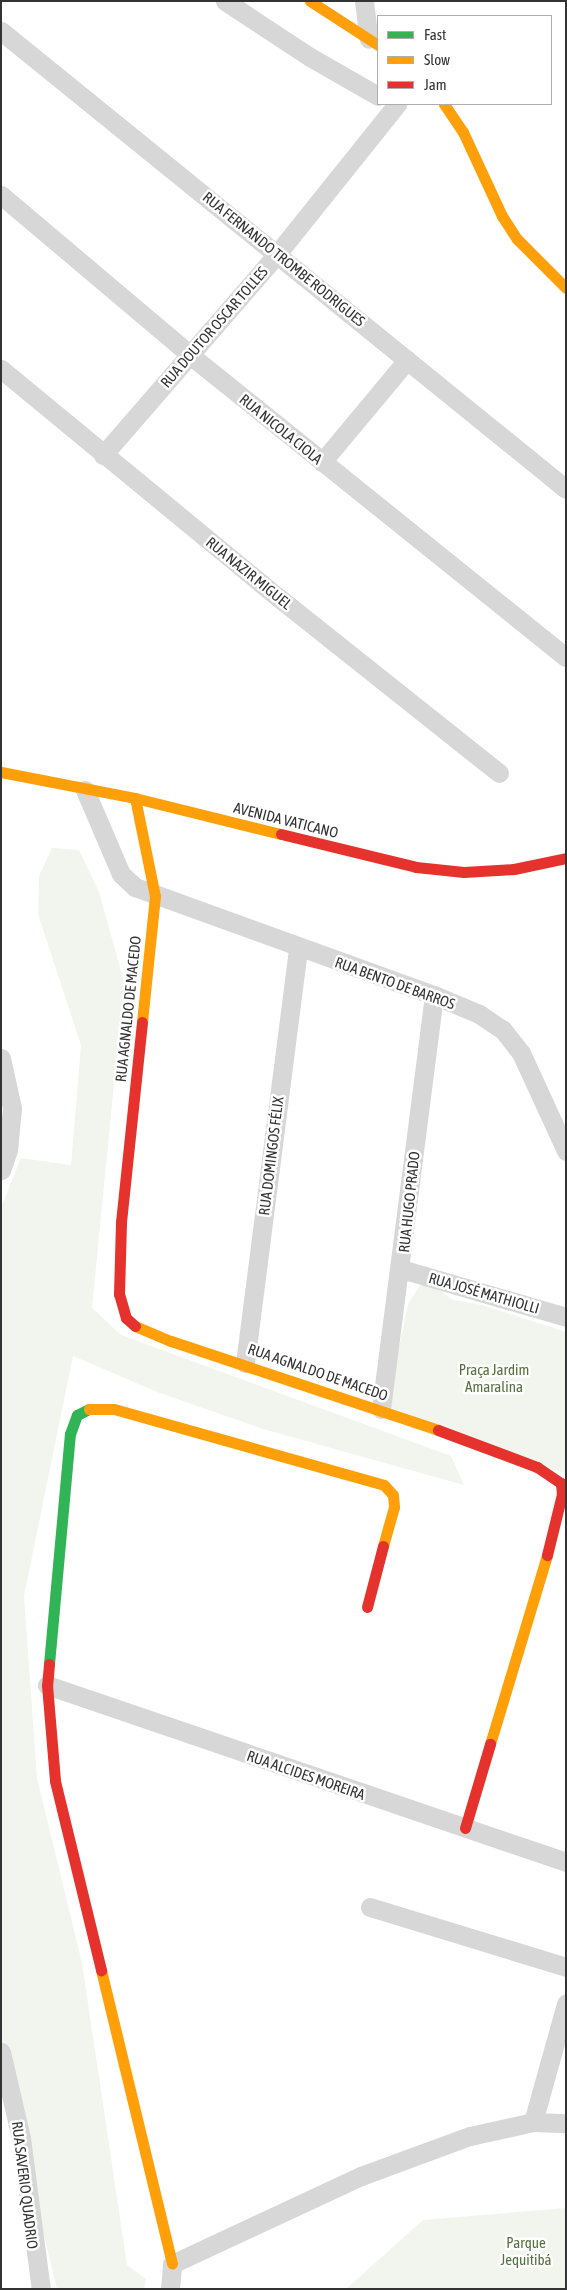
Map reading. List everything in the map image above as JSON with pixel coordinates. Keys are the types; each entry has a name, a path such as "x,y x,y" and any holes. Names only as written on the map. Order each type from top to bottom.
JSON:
{"street":[{"path":"225,1 310,57 377,95"},
{"path":"310,1 374,42"},
{"path":"364,1 374,42"},
{"name":"RUA FERNANDO TROMBE RODRIGUES","path":"1,31 566,489"},
{"name":"RUA DOUTOR OSCAR TOLLES","path":"103,455 277,254 394,105"},
{"path":"445,105 463,132 502,216 517,239 566,288"},
{"name":"RUA NICOLA CIOLA","path":"1,195 190,355 566,657"},
{"path":"322,462 407,360"},
{"name":"RUA NAZIR MIGUEL","path":"1,369 103,455 500,773"},
{"name":"AVENIDA VATICANO","path":"1,772 85,790 135,798 416,867 464,872 514,869 566,858"},
{"name":"RUA BENTO DE BARROS","path":"85,790 121,874 136,887 155,896 298,948 434,995 479,1014 503,1030 521,1053 566,1151"},
{"path":"135,798 155,896"},
{"name":"RUA AGNALDO DE MACEDO","path":"155,896 124,1189 119,1294 126,1318 139,1329 381,1409 538,1467 561,1483 562,1494 555,1528 465,1828"},
{"name":"RUA DOMINGOS FÉLIX","path":"245,1363 298,948"},
{"name":"RUA HUGO PRADO","path":"381,1409 401,1269 434,995"},
{"path":"1,1058 12,1108 8,1150 1,1170"},
{"name":"RUA JOSÉ MATHIOLLI","path":"401,1269 566,1317"},
{"path":"170,2289 172,2264 55,1781 47,1685 70,1434 77,1415 93,1407 114,1409 384,1485 393,1494 394,1507 367,1608"},
{"name":"RUA ALCIDES MOREIRA","path":"47,1685 566,1862"},
{"path":"370,1907 566,1967"},
{"path":"533,2122 566,2004"},
{"name":"RUA SAVERIO QUADRIO","path":"1,2052 21,2138 41,2289"},
{"path":"172,2264 360,2176 470,2136 533,2122 566,2123"}],"green space":[{"path":"52,848 79,850 99,892 124,982 92,1308 121,1335 451,1456 464,1485 263,1429 157,1392 73,1356 24,1596 37,1778 82,1963 127,2265 146,2279 144,2289 57,2289 1,2057 1,1207 21,1158 71,1165 81,1045 38,914 39,876"},
{"name":"Praça Jardim Amaralina","path":"422,1282 433,1285 453,1300 482,1305 566,1332 566,1474 387,1406 408,1304"},
{"name":"Parque Jequitibá","path":"566,2208 566,2289 346,2289 423,2220"}],"traffic: fast":[{"path":"49,1664 70,1434 77,1415 89,1409"}],"traffic: slow":[{"path":"310,1 377,44"},
{"path":"445,105 463,132 502,216 517,239 566,288"},
{"path":"1,772 135,798 281,834"},
{"path":"135,798 155,896 142,1022"},
{"path":"135,1326 171,1341 438,1430"},
{"path":"89,1409 114,1409 384,1485 393,1495 394,1507 383,1546"},
{"path":"490,1744 547,1555"},
{"path":"101,1970 172,2264"}],"traffic: jam":[{"path":"281,834 416,867 464,872 514,869 566,858"},
{"path":"135,1326 126,1318 119,1294 121,1222 142,1022"},
{"path":"438,1430 537,1467 561,1483 562,1494 547,1555"},
{"path":"367,1607 383,1546"},
{"path":"49,1664 47,1685 55,1781 101,1970"},
{"path":"465,1828 490,1744"}]}
